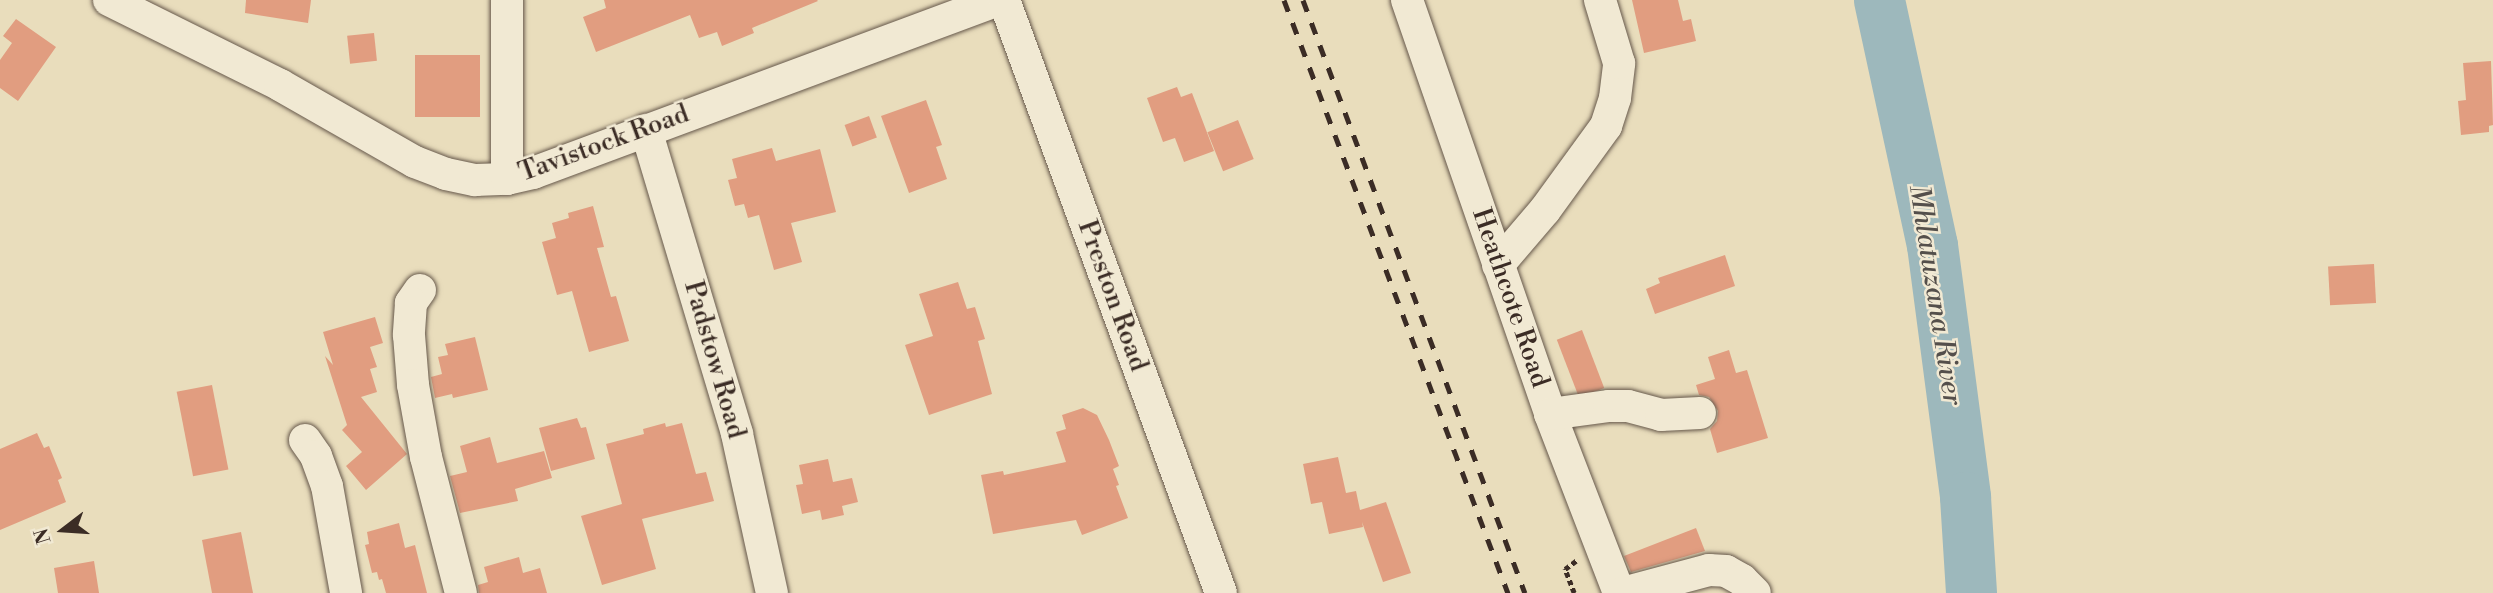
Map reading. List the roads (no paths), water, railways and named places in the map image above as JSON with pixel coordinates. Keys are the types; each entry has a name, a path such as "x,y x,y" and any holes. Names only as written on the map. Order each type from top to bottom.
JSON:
{"street":[{"name":"Tavistock Road","path":"109,0 280,85 415,162 446,174 475,180 507,179 533,173 997,0"},
{"path":"507,0 507,179"},
{"name":"Preston Road","path":"1004,0 1220,593"},
{"path":"1498,265 1545,210 1606,126 1615,98 1619,63 1600,0"},
{"name":"Heathcote Road","path":"1417,2 1498,265 1550,414 1621,593"},
{"name":"Padstow Road","path":"646,130 737,434 772,593"},
{"path":"420,290 411,303 409,335 413,385 426,457 461,593"},
{"path":"1550,414 1609,406 1628,406 1661,415 1700,412"},
{"path":"305,440 316,456 327,486 346,593"},
{"path":"1621,593 1709,570 1726,571 1742,580 1755,593"}],"waterway":[{"name":"Mhlatuzana River","path":"1879,0 1932,245 1965,497 1971,593"}],"railway":[{"path":"1284,0 1508,593"},
{"path":"1303,0 1525,593"}]}
